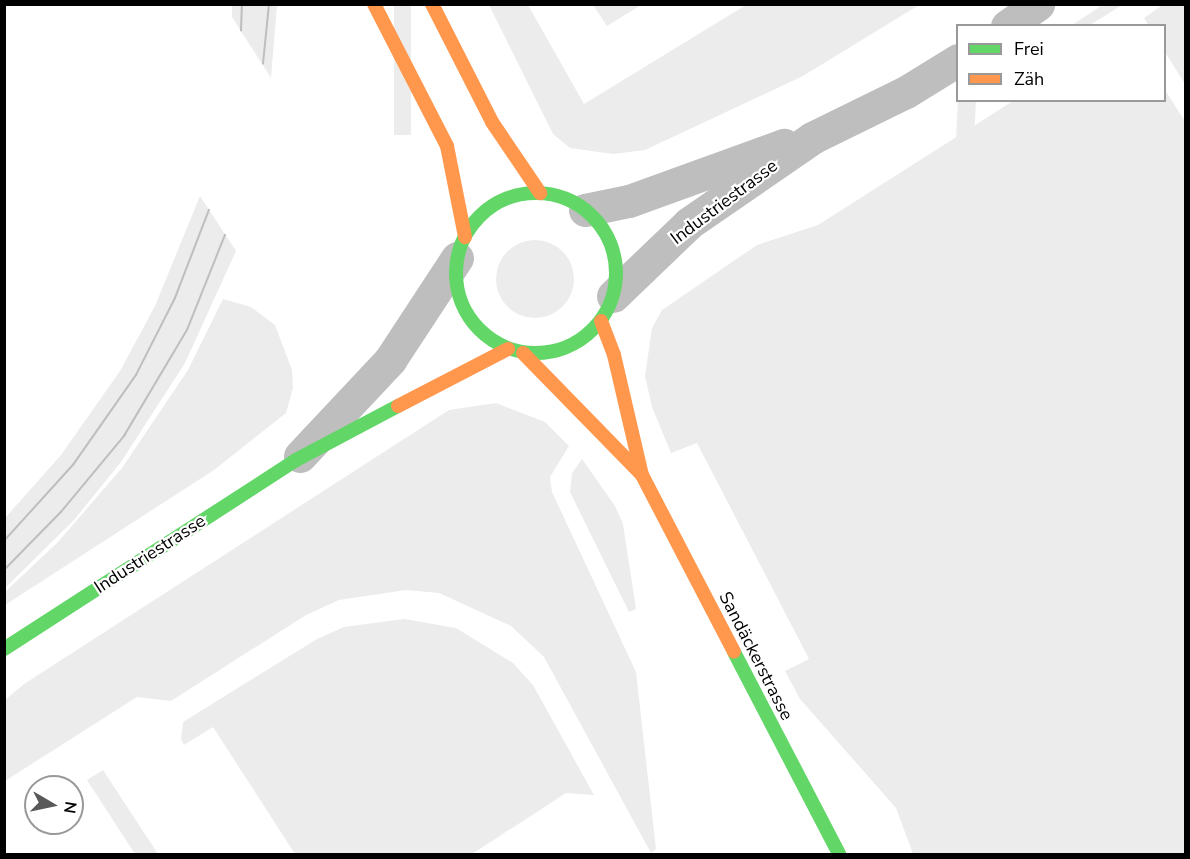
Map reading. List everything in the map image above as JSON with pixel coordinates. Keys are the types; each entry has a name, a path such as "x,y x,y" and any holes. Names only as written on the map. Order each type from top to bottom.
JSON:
{"street":[{"path":"374,4 447,146 461,248 456,281 462,303 480,330 508,349 523,353 553,352 580,341 607,309 616,273 612,249 602,228 585,210 556,195 540,193 517,195 496,204 478,218 461,248"},
{"path":"432,4 492,122 540,193"},
{"path":"1010,24 1038,4"},
{"name":"Industriestrasse","path":"607,309 689,223 812,138 906,92 956,61"},
{"name":"Industriestrasse","path":"585,210 629,201 767,149 812,138"},
{"name":"Industriestrasse","path":"296,460 390,360 461,248"},
{"name":"Sandäckerstrasse","path":"607,309 614,355 642,475 839,855"},
{"name":"Industriestrasse","path":"4,649 296,460 508,349"},
{"name":"Sandäckerstrasse","path":"523,353 642,475"}],"shaded area":[{"path":"1104,4 1122,5 1092,24 1074,24"},
{"path":"1164,4 1185,5 1185,84 1166,54 1166,24 1147,24 1144,18"},
{"path":"232,5 277,5 271,78 232,17"},
{"path":"394,5 411,5 411,135 394,135"},
{"path":"489,5 528,5 584,104 746,5 919,5 803,76 645,150 613,154 570,148 553,134"},
{"path":"593,5 641,5 607,26"},
{"path":"1166,92 1186,123 1185,854 913,854 896,808 800,699 785,671 809,659 697,443 671,453 652,407 645,376 652,328 662,310 757,245 818,225 1011,102 1166,102"},
{"path":"958,102 976,102 967,276 949,275"},
{"path":"200,196 236,251 185,363 121,462 74,520 5,588 5,518 61,455 120,371 155,306"},
{"path":"535,240 550,243 567,257 574,279 571,294 557,311 535,318 520,315 503,301 496,279 499,264 513,247"},
{"path":"223,299 251,307 275,325 292,370 293,388 286,413 214,470 5,605 5,592 57,543 122,468 188,370"},
{"path":"496,403 545,422 569,446 550,477 552,492 636,672 656,849 651,853 544,657 511,626 439,593 406,590 339,600 306,615 171,701 137,697 5,781 5,700 24,684 449,410"},
{"path":"582,459 615,506 623,524 636,609 629,612 570,492 572,473"},
{"path":"404,619 456,628 513,663 533,685 594,795 566,793 472,854 295,854 213,727 184,745 181,739 183,722 317,639 344,627"},
{"path":"103,770 158,854 135,854 87,780"}],"tram line":[{"path":"241,31 242,4"},
{"path":"263,64 269,4"},
{"path":"4,541 73,465 136,375 175,298 209,210"},
{"path":"4,570 61,512 124,436 187,330 225,235"}],"traffic: fast":[{"path":"536,193 566,199 592,217 610,243 616,273 610,303 592,329 566,347 536,353 506,347 480,329 462,303 456,273 462,243 480,217 506,199 536,193"},
{"path":"4,649 296,460 398,406"},
{"path":"734,652 839,854"}],"traffic: slow":[{"path":"374,4 447,146 465,237"},
{"path":"432,4 492,122 540,193"},
{"path":"601,321 614,355 642,475 734,652"},
{"path":"398,406 508,349"},
{"path":"523,353 642,475"}]}
